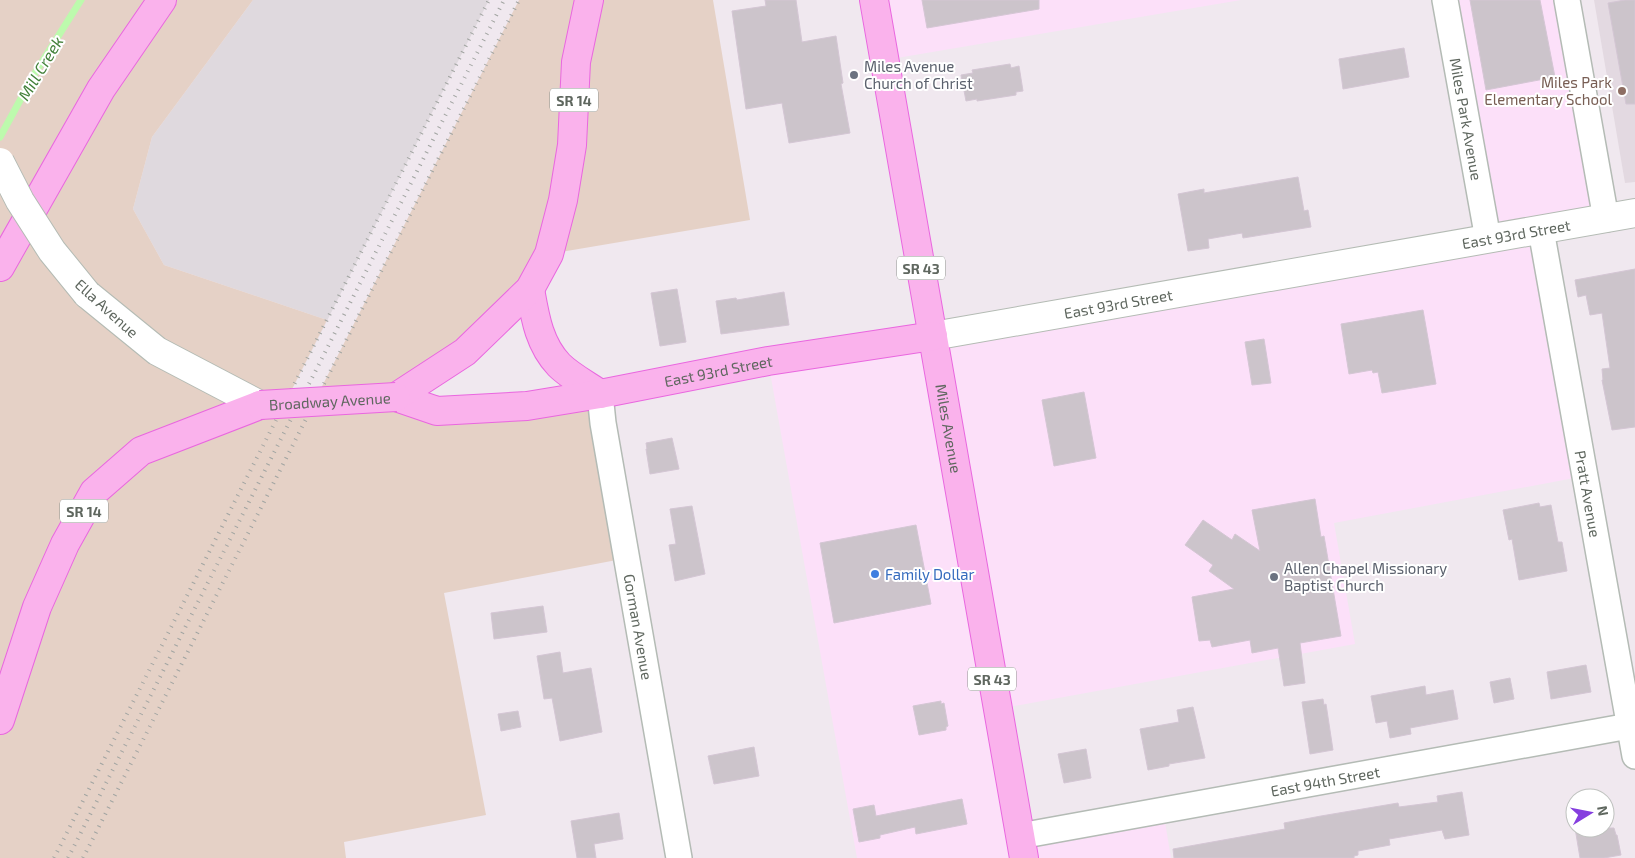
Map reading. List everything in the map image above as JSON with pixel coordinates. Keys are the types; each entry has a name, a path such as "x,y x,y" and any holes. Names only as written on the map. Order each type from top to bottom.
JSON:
{"main road":[{"path":"0,267 101,90 162,0"},
{"name":"Broadway Avenue","path":"0,720 37,606 65,544 94,492 142,451 260,405 396,397 465,352 530,289 549,254 563,200 572,145 576,62 589,0"},
{"name":"Miles Avenue","path":"874,0 1022,847"},
{"name":"Ella Avenue","path":"0,162 20,201 52,251 87,294 157,352 260,405"},
{"name":"East 93rd Street","path":"396,397 437,411 527,406 600,394 768,361 933,336 1635,214"},
{"path":"530,289 538,329 548,350 560,366 600,394"}],"street":[{"name":"Miles Park Avenue","path":"1445,0 1488,239"},
{"path":"1568,0 1606,218"},
{"name":"Pratt Avenue","path":"1540,230 1635,756"},
{"name":"Gorman Avenue","path":"600,394 605,433 679,858"},
{"name":"East 94th Street","path":"1022,847 1629,726"}],"shaded area":[{"path":"0,0 253,0 152,137 133,209 164,265 327,320 285,403 313,404 519,0 713,0 750,220 549,254 530,289 396,397 437,411 600,394 627,558 444,593 486,815 344,842 346,858 0,858"},
{"path":"253,0 489,0 285,404 327,320 164,265 133,209 152,137"},
{"path":"874,0 1241,0 885,60"},
{"path":"1445,0 1567,0 1606,219 1541,230 1585,476 1334,523 1355,644 998,709 1020,836 1163,810 1171,858 857,858 768,361 1488,239"},
{"name":"Miles Park Elementary School","path":"1594,0 1635,0 1635,182 1625,183"}],"building":[{"path":"765,0 796,0 802,42 836,36 843,83 841,84 850,133 789,143 782,103 746,109 732,11 766,6"},
{"path":"922,0 1039,0 1039,9 927,28"},
{"path":"1470,0 1540,0 1555,77 1486,90"},
{"path":"1635,0 1635,104 1626,104 1608,3"},
{"path":"1404,48 1409,77 1343,89 1339,59"},
{"path":"1010,64 1011,68 1019,66 1023,91 1016,92 1016,95 966,101 961,75 973,73 972,70"},
{"path":"1298,177 1304,211 1308,210 1311,227 1243,238 1242,233 1208,239 1209,248 1188,251 1178,194 1204,189 1204,193"},
{"path":"1635,269 1635,427 1612,430 1602,380 1602,369 1610,368 1602,313 1590,315 1586,295 1578,297 1575,280"},
{"path":"677,289 686,342 660,346 651,293"},
{"path":"784,292 789,325 721,334 716,301 736,298 737,300"},
{"path":"1423,310 1436,384 1382,393 1378,372 1373,373 1372,370 1349,374 1341,324"},
{"path":"1264,339 1271,383 1252,385 1245,342"},
{"path":"1084,392 1096,458 1054,466 1042,400"},
{"path":"672,438 679,469 650,474 646,443"},
{"name":"Allen Chapel Missionary Baptist Church","path":"1315,499 1321,537 1324,536 1341,636 1300,643 1305,683 1284,686 1278,648 1252,653 1250,640 1212,647 1210,640 1199,641 1192,597 1234,589 1209,571 1213,565 1185,545 1203,520 1232,540 1235,534 1260,551 1252,510"},
{"path":"1539,503 1540,507 1551,505 1558,542 1562,542 1567,571 1519,580 1512,539 1509,540 1503,510"},
{"path":"692,506 705,574 675,581 669,545 676,544 670,509"},
{"name":"Family Dollar","path":"916,525 931,604 834,623 820,543"},
{"path":"543,606 547,632 494,639 491,613"},
{"path":"560,652 563,673 591,668 602,732 560,741 552,698 544,699 537,656"},
{"path":"1586,665 1591,692 1551,699 1547,672"},
{"path":"1510,678 1514,699 1494,703 1490,682"},
{"path":"1425,686 1426,695 1453,690 1458,719 1410,728 1411,734 1390,738 1387,721 1376,723 1371,696"},
{"path":"1323,699 1324,705 1326,704 1333,750 1310,754 1302,702"},
{"path":"941,701 941,704 944,703 948,726 946,730 919,735 913,706"},
{"path":"1193,707 1205,758 1169,764 1169,766 1148,770 1140,729 1179,722 1177,710"},
{"path":"518,711 521,727 501,731 498,714"},
{"path":"754,747 759,776 714,784 708,756"},
{"path":"1086,749 1091,778 1064,783 1058,754"},
{"path":"1462,792 1469,835 1445,839 1442,830 1389,839 1390,845 1358,851 1358,855 1354,856 1354,858 1174,858 1173,849 1285,829 1284,823 1398,803 1399,807 1438,802 1437,796"},
{"path":"962,799 967,824 916,834 915,827 880,835 880,838 859,842 853,809 874,805 876,816"},
{"path":"619,813 623,839 594,844 596,858 577,858 571,821"},
{"path":"1615,832 1621,855 1604,858 1580,858 1577,838 1615,838"}],"waterway":[{"name":"Mill Creek","path":"0,137 35,73 81,0"}],"railway":[{"path":"54,858 489,0"},
{"path":"68,858 504,0"},
{"path":"83,858 519,0"}],"place":[{"name":"Miles Avenue Church of Christ","path":"854,75"},
{"name":"Miles Park Elementary School","path":"1622,91"},
{"name":"Family Dollar","path":"875,574"},
{"name":"Allen Chapel Missionary Baptist Church","path":"1274,577"}]}
